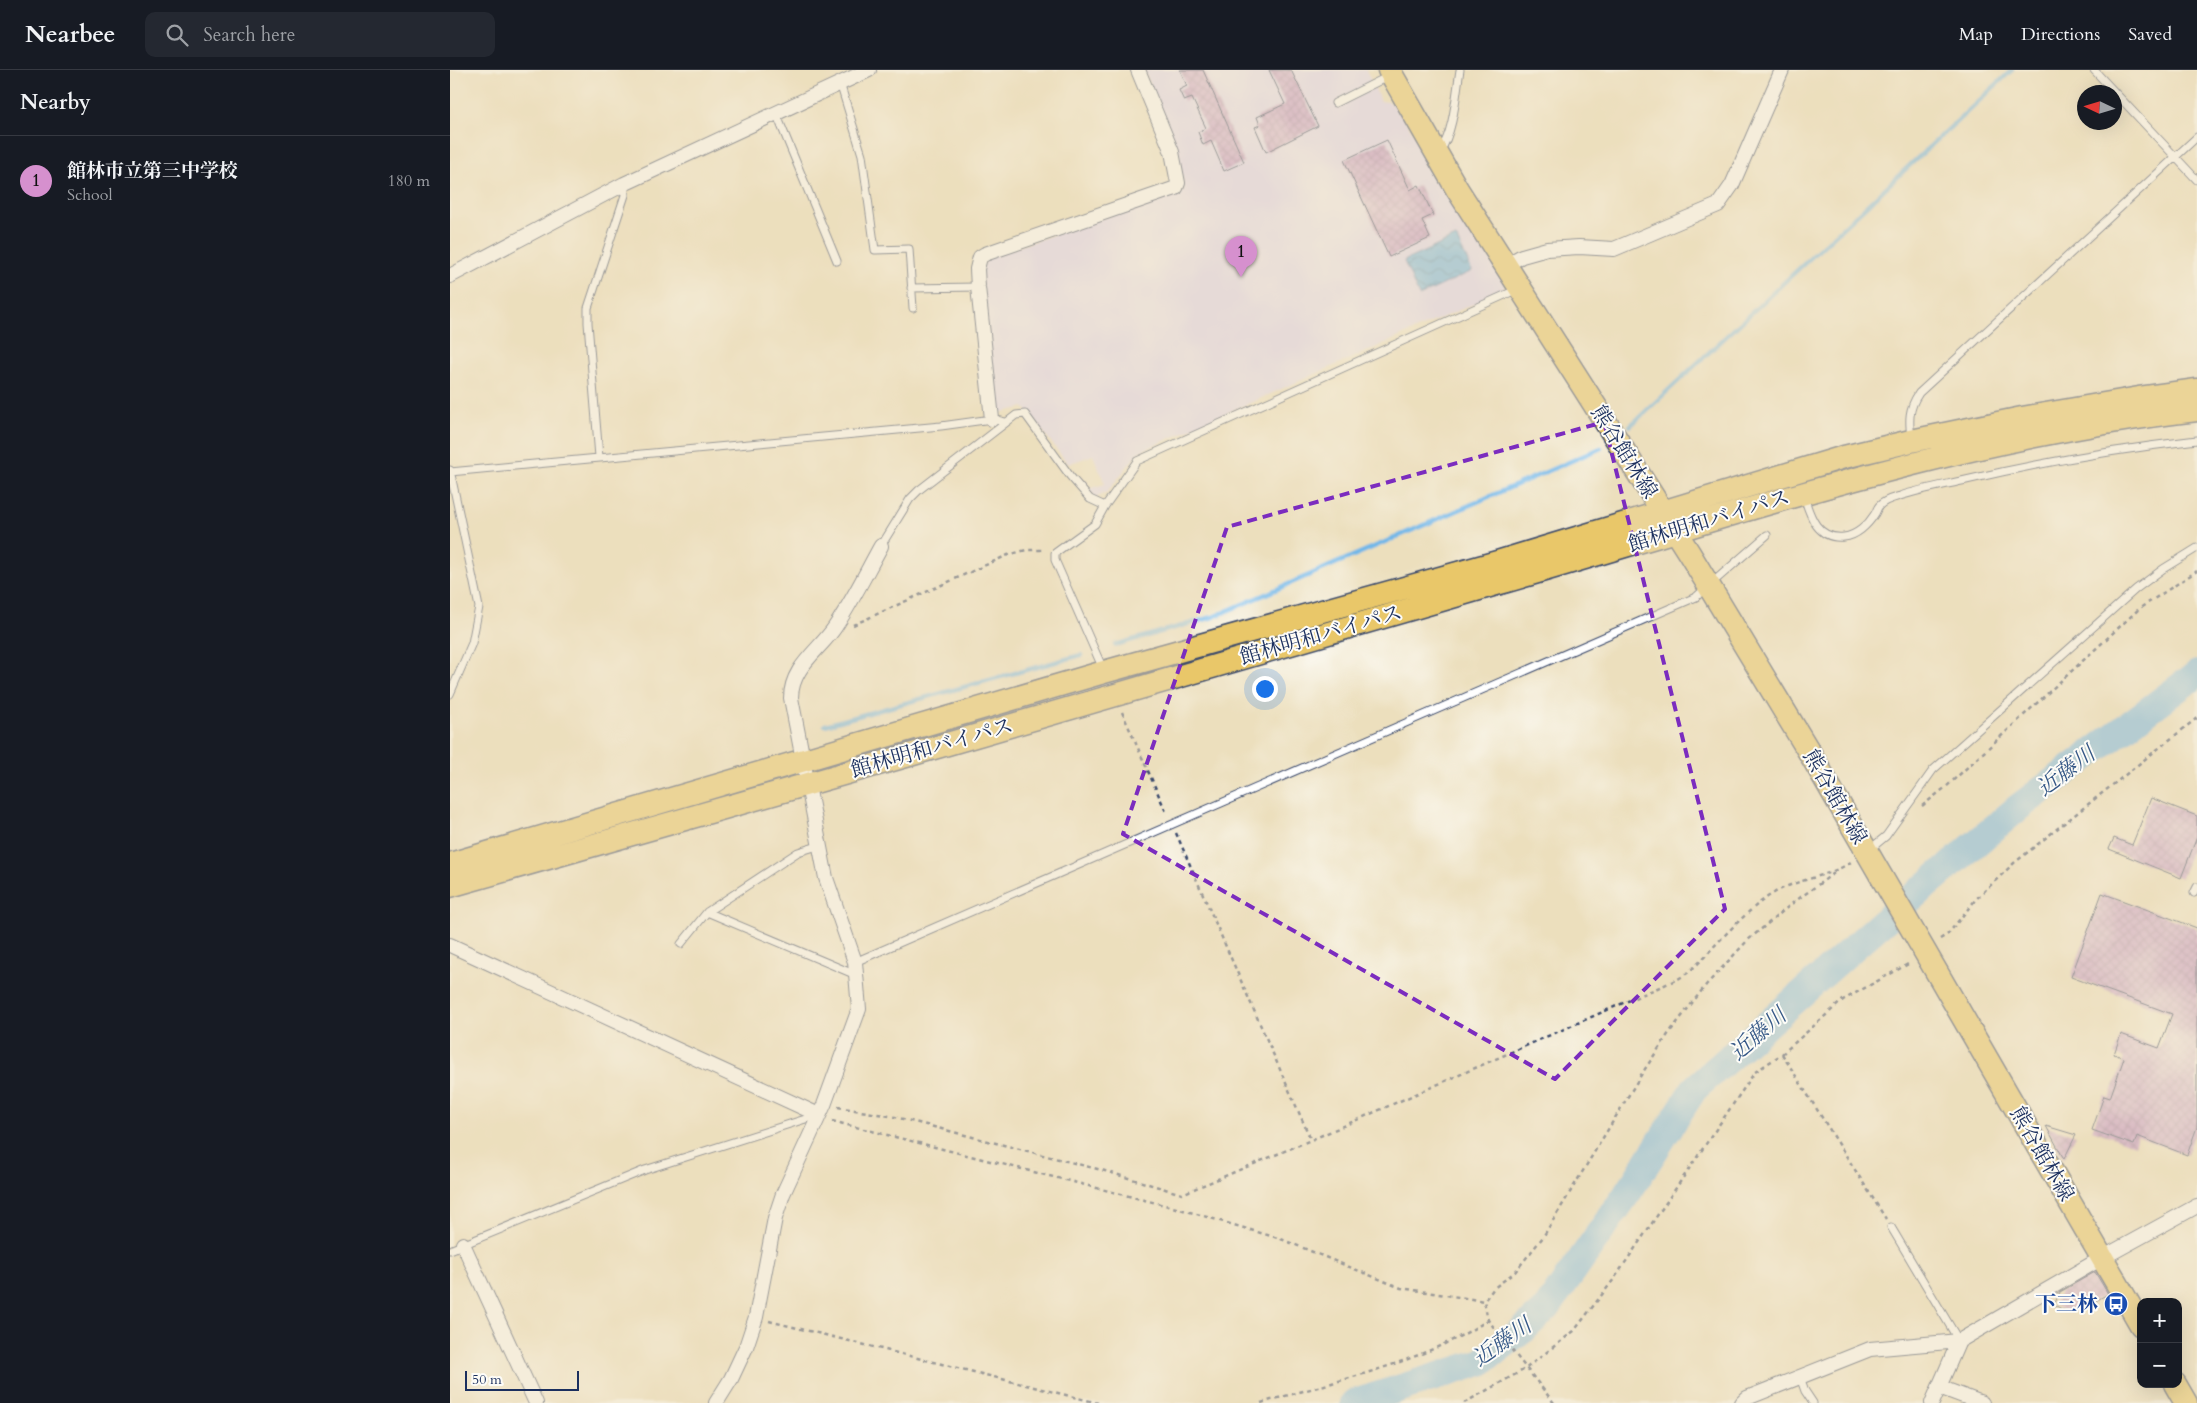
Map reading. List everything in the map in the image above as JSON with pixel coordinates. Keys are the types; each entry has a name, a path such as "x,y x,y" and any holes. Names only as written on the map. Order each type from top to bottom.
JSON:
{"main road":[{"name":"熊谷館林線","path":"1390,72 1436,155 1709,587 1867,852 2137,1318"},
{"name":"館林明和バイパス","path":"450,864 1104,672 1497,562 1835,460 1911,441 2081,407 2197,390"},
{"name":"館林明和バイパス","path":"450,886 807,785 1803,494 2024,437 2197,410"},
{"path":"2177,1388 2186,1403"}],"street":[{"path":"999,420 978,287 978,261 985,254 1176,188 1178,178 1172,152 1138,70"},
{"path":"1506,265 1522,256 1546,249 1579,247 1614,249 1718,205 1732,185 1782,70"},
{"path":"450,276 624,184 865,71"},
{"path":"716,1403 746,1347 756,1317 775,1218 782,1194 821,1110 859,1010 855,969 826,878 818,846 791,698 791,686 795,674 834,628 882,546"},
{"path":"450,945 821,1110"},
{"path":"1742,1403 1746,1398 1870,1349 1959,1342 2102,1258 2197,1206"},
{"path":"463,1244 536,1403"},
{"path":"1932,1403 1959,1342"},
{"path":"1939,1387 1982,1403"}],"lane":[{"path":"1436,155 1445,144 1449,130 1460,70"},
{"path":"2094,70 2197,180"},
{"path":"1335,103 1390,72"},
{"path":"840,83 862,156 875,250 909,249 912,308"},
{"path":"776,113 837,261"},
{"path":"1911,441 1909,415 1912,403 1919,393 2197,136"},
{"path":"599,457 588,308 626,195 624,184"},
{"path":"911,288 978,287"},
{"path":"1104,672 1056,560 1055,553 1095,524 1131,467 1144,456 1520,288"},
{"path":"450,694 472,643 479,607 450,471 940,426 999,420 1026,414 1070,476 1090,499 1105,506"},
{"path":"882,546 910,499 918,490 999,420"},
{"path":"1803,494 1810,516 1816,527 1824,534 1844,537 1856,534 1863,528 1873,517 1879,506 1901,496 1989,475 2080,457 2197,440"},
{"path":"708,912 855,969 1172,825 1684,603 1709,587 1767,534"},
{"path":"1867,852 1886,836 1933,770 2136,589 2163,569 2197,548"},
{"path":"681,944 708,912 798,852 818,846"},
{"path":"450,1250 645,1170 821,1110"},
{"path":"1891,1227 1959,1342"},
{"path":"1800,1377 1805,1391 1813,1403"}],"path":[{"path":"834,628 856,625 1008,555 1038,549 1055,553"},
{"path":"1920,808 1946,787 2140,608 2197,571"},
{"path":"1114,694 1311,1140"},
{"path":"1464,1403 1525,1369 1574,1331 1614,1279 1755,1072 1782,1054 1843,1000 1912,962 1948,934 1976,899 2014,863 2197,718"},
{"path":"1554,1403 1525,1369 1488,1320 1484,1301 1494,1288 1514,1272 1543,1237 1641,1075 1669,1033 1706,985 1748,940 1794,902 1838,870 1867,852"},
{"path":"821,1110 895,1117 1105,1170 1182,1194 1311,1140 1678,979 1691,972 1722,938 1773,894 1798,881 1838,870"},
{"path":"1782,1054 1891,1227"},
{"path":"821,1110 831,1120 1180,1209 1281,1240 1402,1288 1484,1301"},
{"path":"756,1317 1098,1403"},
{"path":"1261,1403 1430,1352 1465,1335 1488,1320"}],"highlighted area":[{"path":"1604,422 1725,909 1555,1079 1123,834 1227,527"}],"shaded area":[{"path":"1144,70 1366,70 1381,101 1395,103 1505,284 1503,291 1139,452 1107,492 1096,498 1088,489 1105,484 1093,455 1068,464 1024,407 999,413 995,409 981,269 988,257 1184,190 1178,151"}],"water":[{"path":"1456,237 1472,271 1419,296 1404,261"}],"building":[{"path":"1180,70 1203,70 1244,162 1224,171 1211,141 1203,145 1198,132 1206,128 1192,98 1184,101 1179,90 1187,86"},
{"path":"1269,70 1291,70 1318,126 1266,152 1255,127 1260,125 1257,117 1285,104"},
{"path":"1387,140 1410,190 1419,185 1433,215 1422,220 1430,238 1389,257 1344,160"},
{"path":"2151,798 2197,816 2197,837 2181,878 2109,849 2114,838 2132,845"},
{"path":"2102,893 2197,928 2197,1127 2187,1155 2137,1136 2134,1145 2092,1130 2104,1096 2110,1098 2124,1058 2114,1054 2121,1034 2159,1048 2172,1014 2071,977"},
{"path":"2046,1126 2076,1135 2064,1159"},
{"path":"2095,1272 2108,1294 2077,1311 2072,1308 2070,1313 2054,1305 2060,1292"}],"waterway":[{"path":"1630,426 2012,70"},
{"path":"1115,645 1213,617 1601,448"},
{"path":"825,725 1081,655"},
{"name":"近藤川","path":"1354,1403 1482,1362 1523,1330 1547,1308 1629,1191 1694,1089 1877,927 2019,807 2197,674"}],"place":[{"name":"館林市立第三中学校","path":"1241,277"},
{"name":"下三林","path":"2116,1304"}]}
